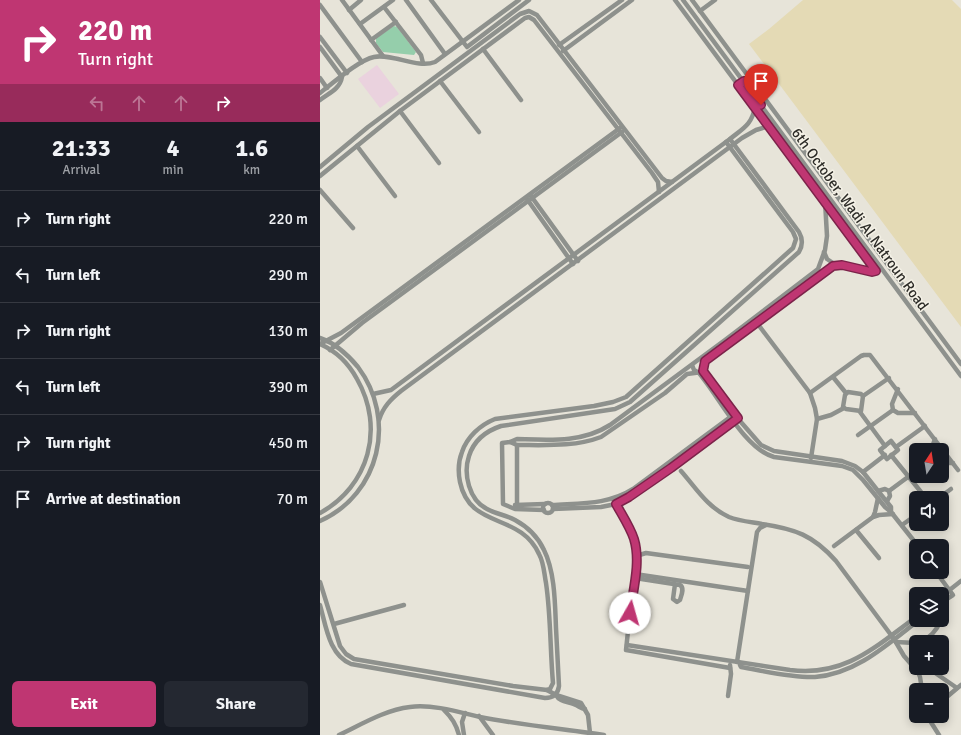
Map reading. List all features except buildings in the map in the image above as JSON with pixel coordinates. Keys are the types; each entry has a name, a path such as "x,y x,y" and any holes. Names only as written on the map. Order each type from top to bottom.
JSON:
{"street":[{"path":"323,0 320,3 362,62"},
{"path":"342,0 383,56"},
{"path":"349,10 361,0"},
{"path":"360,24 393,0"},
{"path":"406,0 445,54"},
{"path":"431,0 467,47 529,0"},
{"path":"320,93 362,62 372,57 383,56 429,64 435,62 520,0"},
{"path":"558,46 622,0"},
{"path":"562,52 632,0"},
{"path":"675,0 876,271 872,272 836,265 815,276 790,291 727,342 705,361 701,372"},
{"name":"6th October, Wadi Al Natroun Road","path":"683,0 961,376"},
{"name":"6th October, Wadi Al Natroun Road","path":"692,0 961,364"},
{"path":"700,11 715,0"},
{"path":"384,7 421,56 424,63"},
{"path":"320,167 368,127 522,13 529,11 537,15 562,52 662,178 666,181 672,182"},
{"path":"320,176 400,111 525,18 529,17 534,20 558,46"},
{"path":"592,21 597,27"},
{"path":"371,40 396,22"},
{"path":"475,32 479,38"},
{"path":"320,37 347,73"},
{"path":"320,47 342,76"},
{"path":"483,49 521,100"},
{"path":"320,100 338,86 342,76"},
{"path":"738,85 749,77"},
{"path":"320,78 327,88"},
{"path":"440,81 479,132"},
{"path":"373,394 388,392 747,126 752,120 755,107"},
{"path":"400,111 439,163"},
{"path":"379,420 384,408 394,397 742,138 756,130 769,126"},
{"path":"368,127 373,134"},
{"path":"622,129 658,182 659,192"},
{"path":"330,350 362,323 622,129"},
{"path":"738,132 742,138"},
{"path":"546,690 550,689 552,683 549,605 543,564 539,552 523,533 513,526 480,513 472,506 466,498 461,486 459,469 460,457 471,436 478,429 495,419 594,406 621,399 628,395 791,252 796,242 796,236 728,140"},
{"path":"357,146 395,196"},
{"path":"320,605 333,648 345,661 355,665 545,698 556,695 559,686 555,596 549,562 542,546 527,528 513,519 482,506 472,494 468,485 466,470 468,459 471,450 482,436 501,426 575,416 620,407 630,402 795,257 801,248 802,240 799,232 732,146"},
{"path":"320,190 354,228"},
{"path":"529,198 571,256 578,261"},
{"path":"320,513 333,506 346,494 357,479 367,457 372,425 369,408 363,389 355,375 342,360 320,344 341,333 529,198"},
{"path":"815,276 820,267 824,252 827,228 825,202"},
{"path":"824,252 830,261 836,265"},
{"path":"571,256 573,264"},
{"path":"510,442 517,445 580,438 599,431 675,380 692,365 757,323 794,296 807,282"},
{"path":"790,291 794,296"},
{"path":"784,296 788,300"},
{"path":"757,323 810,393 817,419 810,459"},
{"path":"320,338 326,340 349,357 361,372 373,394 379,420 378,447 371,470 364,484 352,500 334,514 320,521"},
{"path":"810,393 862,356 867,354 873,357 958,470"},
{"path":"669,359 674,364"},
{"path":"692,365 694,370 701,372 734,417 757,442 764,447 780,452 850,468 856,472 913,539"},
{"path":"355,375 361,372"},
{"path":"675,380 689,373 701,372"},
{"path":"833,376 846,393"},
{"path":"860,412 863,396 889,378"},
{"path":"893,410 892,406 898,389"},
{"path":"388,392 394,397"},
{"path":"846,393 861,394 863,396"},
{"path":"844,408 843,405 846,393"},
{"path":"817,419 831,415 844,408 860,412 885,446"},
{"path":"893,410 898,413 915,413"},
{"path":"858,435 893,410"},
{"path":"614,501 734,417"},
{"path":"510,507 549,503 553,507 614,501 635,493 679,462 734,417"},
{"path":"896,447 925,426"},
{"path":"540,442 517,439 510,442 504,442 502,445 502,502 504,505 515,509 544,510 548,513 551,513 553,507"},
{"path":"934,443 935,439"},
{"path":"891,441 896,447 898,450 887,458 880,450 891,441"},
{"path":"517,445 518,505"},
{"path":"863,472 885,455"},
{"path":"892,455 920,491"},
{"path":"676,458 679,462"},
{"path":"810,459 846,462 855,466 863,472 887,501 891,507 892,513"},
{"path":"681,471 692,483 702,498 716,509 733,518 797,531 815,541 827,551 894,639 904,656 919,675 921,683"},
{"path":"889,491 908,477"},
{"path":"878,491 885,489 889,491"},
{"path":"887,501 890,496 889,491"},
{"path":"873,517 878,498"},
{"path":"614,501 633,537 636,556 626,647"},
{"path":"544,510 545,504"},
{"path":"834,546 873,517 892,513"},
{"path":"902,525 909,520"},
{"path":"750,522 755,527 757,532"},
{"path":"739,663 757,532 760,528 766,525"},
{"path":"856,530 879,558"},
{"path":"636,556 646,553 748,567"},
{"path":"635,576 748,591"},
{"path":"635,576 675,584"},
{"path":"949,596 952,595 949,590 961,581"},
{"path":"320,582 322,597 334,624 340,646 351,658 376,664 546,690 556,695 562,701 575,704 582,709 585,709 588,715 590,732"},
{"path":"548,597 555,596"},
{"path":"549,605 555,604"},
{"path":"334,624 404,605"},
{"path":"894,639 909,624"},
{"path":"626,647 731,661 739,663 742,667 801,677 821,676 837,673 852,667 910,627"},
{"path":"894,639 909,642"},
{"path":"626,647 730,668"},
{"path":"728,696 731,661"},
{"path":"426,672 426,678"},
{"path":"940,675 959,686 949,695"},
{"path":"339,735 382,715 404,708 419,707 604,735"},
{"path":"444,710 464,735"},
{"path":"460,731 465,713"},
{"path":"479,716 494,735"},
{"path":"932,723 939,735"}],"shaded area":[{"path":"377,65 399,94 380,108 358,79"}],"green space":[{"path":"394,26 397,27 416,52 414,55 383,52 376,43 376,38"}],"sand":[{"path":"803,0 952,0 961,9 961,327 749,44"}],"route":[{"path":"630,613 636,565 635,546 631,532 616,504 629,497 671,468 738,418 703,371 705,361 831,267 842,265 872,272 876,271 738,85 744,81 761,105"}]}
